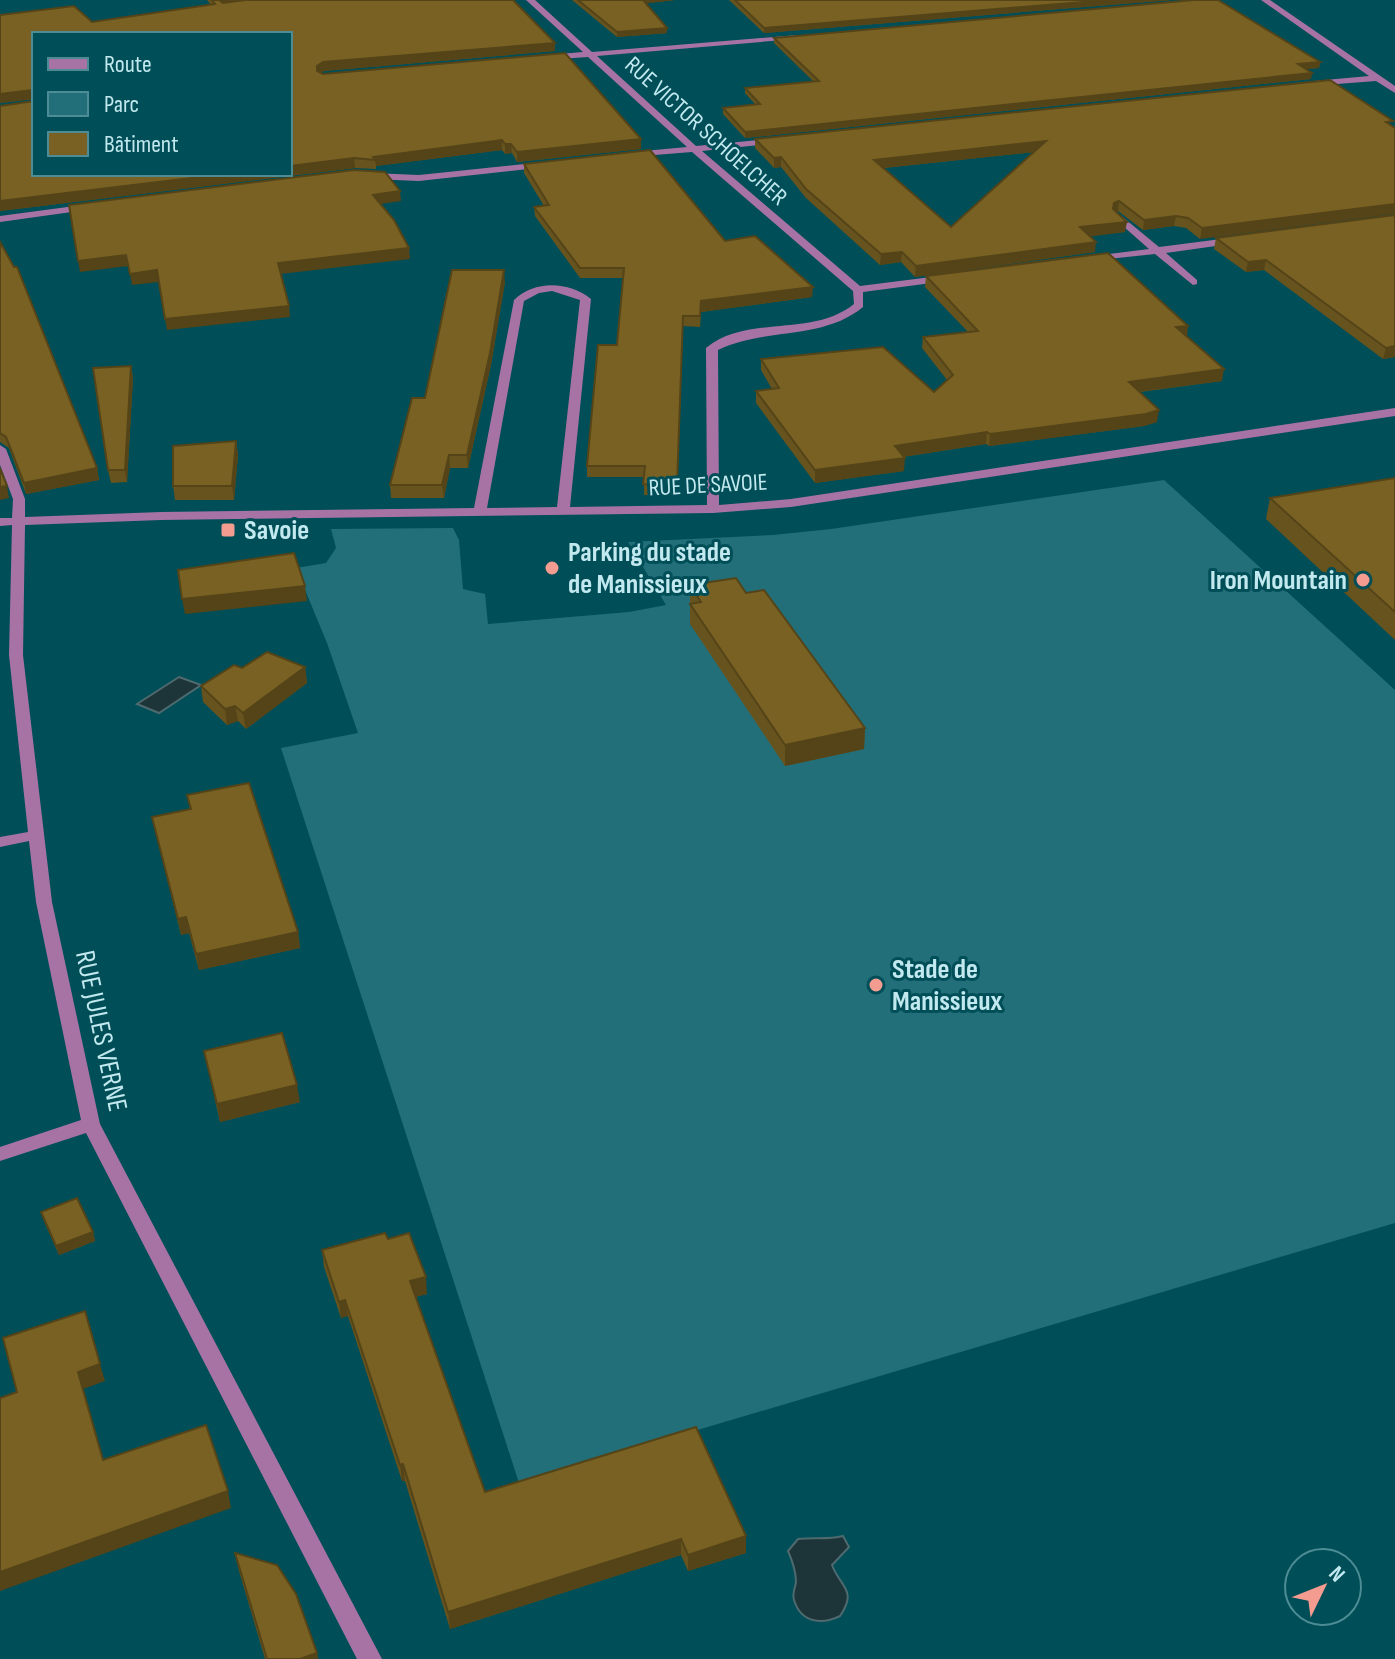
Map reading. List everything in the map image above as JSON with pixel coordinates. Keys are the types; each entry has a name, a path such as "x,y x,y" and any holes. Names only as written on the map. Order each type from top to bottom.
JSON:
{"street":[{"name":"RUE VICTOR SCHOELCHER","path":"530,0 694,149 858,290"},
{"path":"1265,0 1395,90"},
{"path":"544,59 809,36"},
{"path":"1305,85 1377,78"},
{"path":"618,157 788,139"},
{"path":"355,174 401,179 557,164"},
{"path":"0,219 109,205"},
{"path":"1119,217 1193,282"},
{"path":"1078,261 1246,238"},
{"path":"713,509 712,348 729,339 757,332 827,323 859,305 858,290 952,277"},
{"path":"480,513 519,300 528,292 548,287 572,291 586,299 563,511"},
{"name":"RUE DE SAVOIE","path":"9,521 161,516 713,509 791,503 1395,412"},
{"name":"RUE JULES VERNE","path":"0,449 19,499 9,521 16,655 44,902 91,1124 370,1659"},
{"path":"0,842 37,835"},
{"path":"0,1154 91,1124"}],"green space":[{"name":"Stade de Manissieux","path":"1164,480 1395,690 1395,1223 519,1483 281,748 358,733 327,643 296,568 326,563 336,548 331,529 453,528 459,540 463,589 485,594 488,624 629,612 666,605 628,542 831,529"}],"shaded area":[{"path":"179,677 201,685 159,713 137,704"},
{"path":"843,1536 849,1547 832,1565 846,1589 845,1607 840,1616 833,1619 819,1621 807,1618 794,1600 796,1578 788,1551 798,1539"}],"building":[{"path":"212,0 223,3 245,0 513,0 555,43 323,62 317,66 317,71 323,74 565,53 641,139 517,152 511,144 505,144 502,140 373,157 375,160 354,158 292,166 292,32 32,32 32,90 0,94 0,15 74,6 92,22 215,4"},
{"path":"578,0 643,0 667,28 617,32"},
{"path":"735,0 1108,0 764,28"},
{"path":"1218,0 1320,62 1298,64 1312,73 745,132 723,108 760,104 745,88 819,81 774,38"},
{"path":"1330,80 1393,121 1386,122 1395,128 1395,204 1202,228 1188,218 1176,216 1144,220 1119,201 1114,203 1113,209 1127,222 1080,227 1096,242 916,266 902,252 881,254 806,189 781,157 774,158 755,139","holes":["1046,141 951,227 874,160"]},
{"path":"32,101 32,176 208,176 0,201 0,106"},
{"path":"650,150 725,241 755,236 813,287 701,301 700,316 683,316 677,485 643,484 645,466 587,466 598,345 617,345 624,268 580,268 534,207 549,205 524,164"},
{"path":"354,170 385,172 400,191 373,195 394,220 409,248 278,263 289,306 165,319 157,270 130,274 126,255 78,261 69,205"},
{"path":"1395,215 1395,346 1386,348 1266,260 1248,262 1216,238"},
{"path":"0,242 14,267 17,267 97,468 24,483 6,437 0,433"},
{"path":"1108,253 1188,326 1176,327 1224,369 1129,382 1159,410 895,446 905,458 815,470 756,391 779,388 761,359 883,347 934,392 953,375 923,337 978,331 926,276"},
{"path":"452,270 504,270 490,353 467,455 449,455 442,485 390,485 412,398 425,398"},
{"path":"131,366 125,470 108,470 93,368"},
{"path":"236,441 232,486 173,486 173,446"},
{"path":"0,468 7,486 0,487"},
{"name":"Iron Mountain","path":"1395,478 1395,612 1270,498"},
{"path":"294,553 305,586 182,599 178,570"},
{"path":"736,578 746,593 764,590 865,728 785,745 690,604 701,602 690,585"},
{"path":"267,652 305,667 243,713 235,706 225,709 201,686 234,665 242,668"},
{"path":"249,783 298,932 196,954 186,917 178,919 152,817 191,809 187,795"},
{"path":"282,1033 297,1085 217,1104 204,1051"},
{"path":"77,1198 93,1232 56,1246 41,1212"},
{"path":"385,1233 388,1239 409,1233 426,1277 410,1281 485,1492 696,1427 746,1536 688,1555 681,1539 448,1612 403,1464 400,1465 345,1300 339,1302 322,1250"},
{"path":"85,1311 100,1364 78,1372 103,1460 206,1425 228,1491 0,1572 0,1398 17,1392 3,1338"},
{"path":"235,1553 277,1565 296,1594 317,1653 300,1659 267,1659"}],"place":[{"name":"Savoie","path":"228,530"},
{"name":"Parking du stade de Manissieux","path":"552,568"},
{"name":"Iron Mountain","path":"1363,580"},
{"name":"Stade de Manissieux","path":"876,985"}]}
